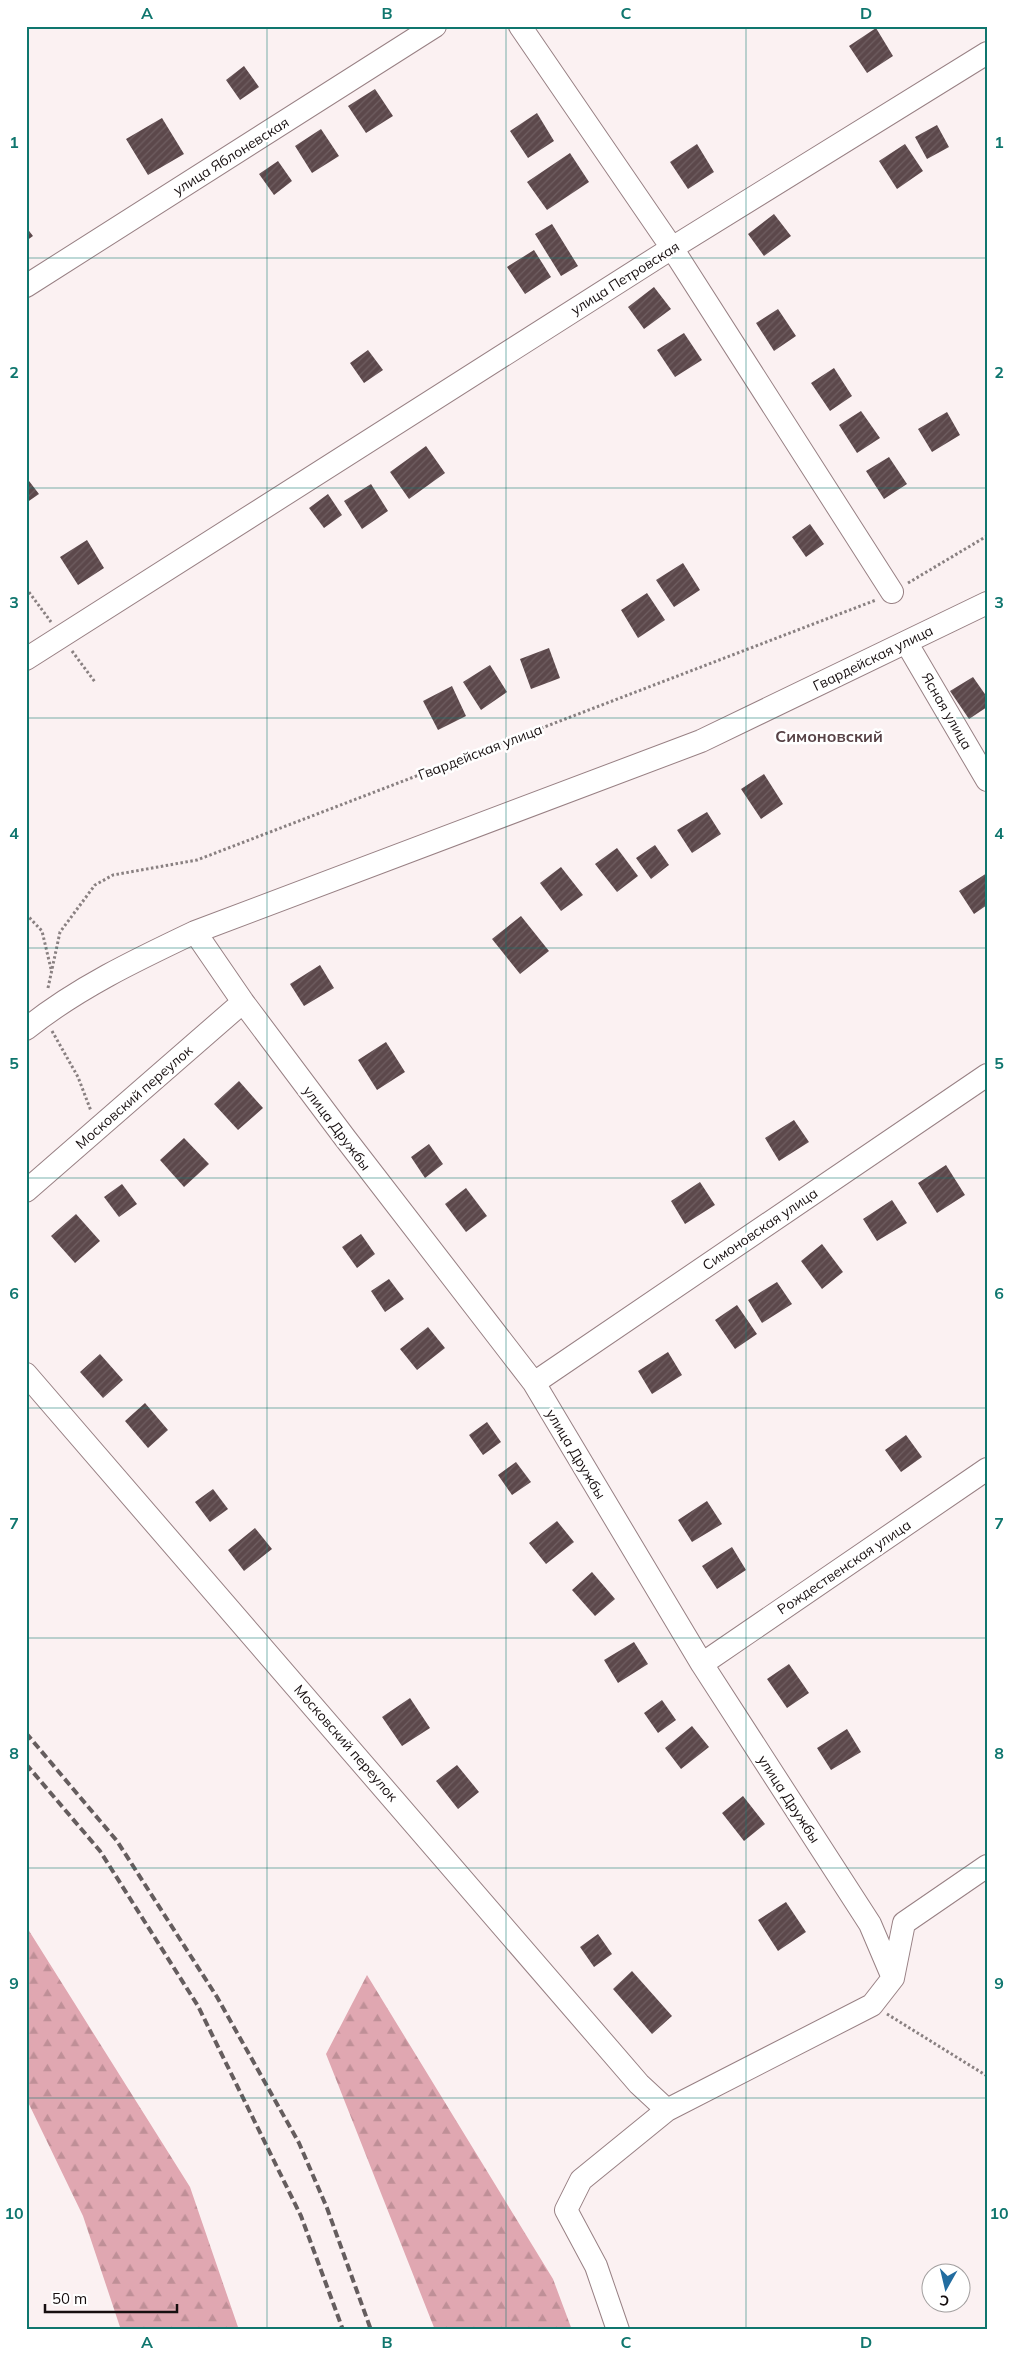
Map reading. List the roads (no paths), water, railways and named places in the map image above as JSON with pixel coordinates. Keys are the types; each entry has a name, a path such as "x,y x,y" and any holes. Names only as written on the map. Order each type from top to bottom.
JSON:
{"street":[{"name":"улица Яблоневская","path":"26,286 435,26"},
{"path":"520,26 672,248 892,592"},
{"name":"улица Петровская","path":"26,659 672,248 987,53"},
{"name":"Гвардейская улица","path":"34,1023 114,971 195,932 701,741 987,603"},
{"name":"Ясная улица","path":"906,642 987,780"},
{"name":"улица Дружбы","path":"195,932 243,1002 534,1383 702,1664 870,1924 893,1978"},
{"name":"Московский переулок","path":"26,1191 243,1002"},
{"name":"Симоновская улица","path":"534,1383 987,1075"},
{"name":"Московский переулок","path":"26,1374 639,2084 667,2110"},
{"name":"Рождественская улица","path":"702,1664 987,1469"},
{"path":"618,2330 596,2266 566,2210 581,2180 667,2110 872,2005 893,1978 904,1923 987,1866"}],"railway":[{"path":"26,1733 117,1841 217,1997 299,2143 327,2208 371,2330"},
{"path":"26,1764 100,1851 198,2006 301,2216 343,2330"}],"district":[{"name":"Симоновский","path":"829,736"}]}
